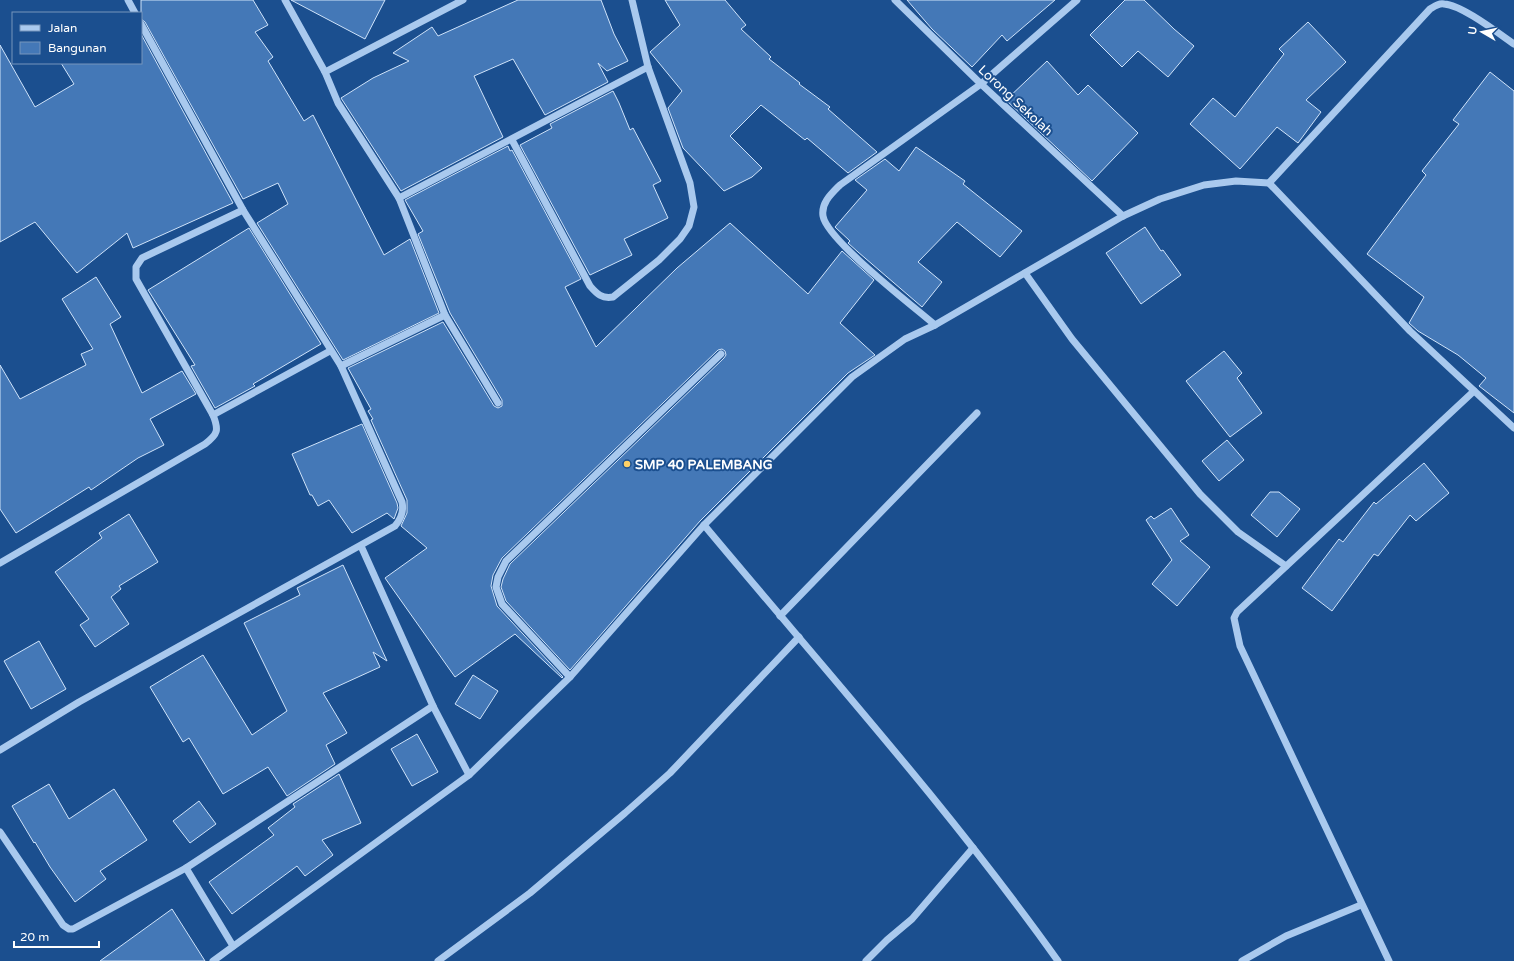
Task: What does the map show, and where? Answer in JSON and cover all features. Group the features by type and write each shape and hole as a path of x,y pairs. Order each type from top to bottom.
{"street":[{"path":"128,0 134,12"},
{"path":"285,0 325,72 338,103 399,198 445,315 498,403"},
{"path":"325,72 464,0"},
{"path":"512,140 590,286 594,291 603,297 613,297 659,260 680,239 689,226 694,207 690,183 648,67 632,0"},
{"name":"Lorong Sekolah","path":"895,0 981,84 1123,216"},
{"path":"935,325 864,266 830,232 823,215 824,206 827,199 840,185 981,84 1077,0"},
{"path":"1269,183 1430,9 1437,5 1444,4 1464,11 1514,44"},
{"path":"0,750 79,702 395,526 399,521 403,508 402,502 341,366 330,351 243,210 142,26"},
{"path":"399,198 512,140 648,67"},
{"path":"213,961 469,775 570,677 704,525 852,377 905,339 935,325 1123,216 1160,199 1204,185 1236,181 1269,183 1410,332 1514,428"},
{"path":"0,563 205,444 216,432 216,424 213,415 136,279 136,267 142,258 243,210"},
{"path":"1026,272 1072,339 1200,494 1238,532 1286,566"},
{"path":"341,366 445,315"},
{"path":"213,415 330,351"},
{"path":"570,677 502,604 496,587 501,568 506,561 721,354"},
{"path":"1389,961 1240,646 1234,618 1237,612 1474,391"},
{"path":"780,616 977,413"},
{"path":"704,525 888,742 974,848 1015,901 1058,961"},
{"path":"361,546 433,706 469,775"},
{"path":"438,961 530,893 625,813 670,772 799,637"},
{"path":"0,832 63,925 69,929 76,928 186,868 433,706"},
{"path":"866,961 887,940 912,919 974,848"},
{"path":"186,868 233,946"},
{"path":"1242,961 1286,936 1362,905"}],"building":[{"path":"141,0 253,0 268,25 255,32 273,57 268,61 304,121 313,115 384,255 410,239 439,313 343,360 257,223 288,204 278,183 243,199 145,22 142,20"},
{"path":"291,0 385,0 365,39"},
{"path":"518,0 601,0 614,34 628,61 607,71 598,63 608,82 545,115 513,59 474,76 503,137 401,191 341,98 373,78 409,61 393,53 432,27 438,36"},
{"path":"665,0 725,0 746,25 741,29 771,57 769,59 830,107 828,109 877,152 848,173 807,138 805,140 761,105 730,136 762,168 752,177 724,191 683,148 668,108 682,91 650,52 680,25"},
{"path":"907,0 1055,0 1007,41 1002,35 972,67 932,29"},
{"path":"1125,0 1144,0 1194,46 1168,77 1138,51 1122,67 1090,35"},
{"path":"1308,22 1346,62 1306,100 1321,112 1298,143 1277,127 1240,169 1190,124 1213,98 1235,117 1284,54 1279,49"},
{"path":"142,36 233,203 133,248 127,233 77,273 35,222 0,242 0,45 35,107 74,84 62,64 142,64"},
{"path":"1047,61 1078,95 1088,85 1138,133 1092,181 1006,100"},
{"path":"1490,72 1514,91 1514,413 1479,386 1486,378 1458,355 1418,331 1409,323 1424,297 1367,254 1426,175 1422,171 1459,124 1453,120"},
{"path":"613,91 630,130 633,128 661,181 653,185 668,218 624,239 632,255 590,275 520,145 552,128 550,124"},
{"path":"508,146 510,151 512,150 581,279 565,287 596,347 677,268 730,223 808,294 842,251 874,280 840,323 875,355 848,373 700,521 570,670 506,601 501,587 510,564 724,358 726,355 725,351 722,349 718,350 502,558 493,575 491,586 497,606 563,677 562,678 515,634 455,677 385,578 427,548 401,526 407,513 407,500 371,420 373,419 368,411 371,409 348,368 443,322 494,406 498,408 502,406 502,400 450,313 418,234 423,231 405,200"},
{"path":"916,147 965,181 963,184 1022,231 1000,257 957,222 918,262 942,282 922,307 848,243 850,241 835,227 867,190 855,180 885,159 899,171"},
{"path":"1145,227 1161,251 1163,250 1181,275 1141,304 1106,253"},
{"path":"249,228 321,344 253,384 255,386 215,408 191,366 195,365 148,290"},
{"path":"96,277 121,317 110,324 142,393 182,371 196,394 150,419 164,445 138,458 91,490 89,487 16,533 0,509 0,365 20,399 86,365 81,354 93,349 62,299"},
{"path":"1224,351 1242,373 1237,378 1262,413 1230,437 1186,381"},
{"path":"362,424 398,508 394,519 387,513 352,533 329,500 318,506 312,495 310,495 292,454"},
{"path":"1227,440 1244,460 1219,481 1202,461"},
{"path":"1424,463 1449,493 1416,521 1410,515 1378,556 1374,554 1332,611 1302,588 1339,539 1343,542 1374,502 1376,504"},
{"path":"1270,492 1279,492 1300,509 1277,537 1251,515"},
{"path":"1171,508 1189,535 1180,541 1210,567 1177,606 1152,584 1172,560 1146,520 1151,516 1154,519"},
{"path":"129,514 158,562 119,586 121,589 111,597 129,624 95,647 80,625 89,619 55,572 102,538 99,533"},
{"path":"343,565 387,661 373,652 380,667 323,693 347,733 326,745 335,764 287,796 268,767 223,794 189,738 183,742 150,687 203,655 252,735 287,711 244,623 300,595 297,588"},
{"path":"39,641 66,689 31,709 4,661"},
{"path":"473,675 498,691 480,719 455,704"},
{"path":"417,734 438,772 412,786 391,749"},
{"path":"339,774 361,823 322,840 333,855 305,876 297,866 232,914 209,882 274,835 268,828 295,807 293,804"},
{"path":"49,784 69,819 114,789 147,840 100,871 106,879 75,902 50,867 35,842 34,843 12,806"},
{"path":"199,801 216,824 190,843 173,821"},
{"path":"172,909 205,961 100,961"}],"place":[{"name":"SMP 40 PALEMBANG","path":"627,464"}]}
